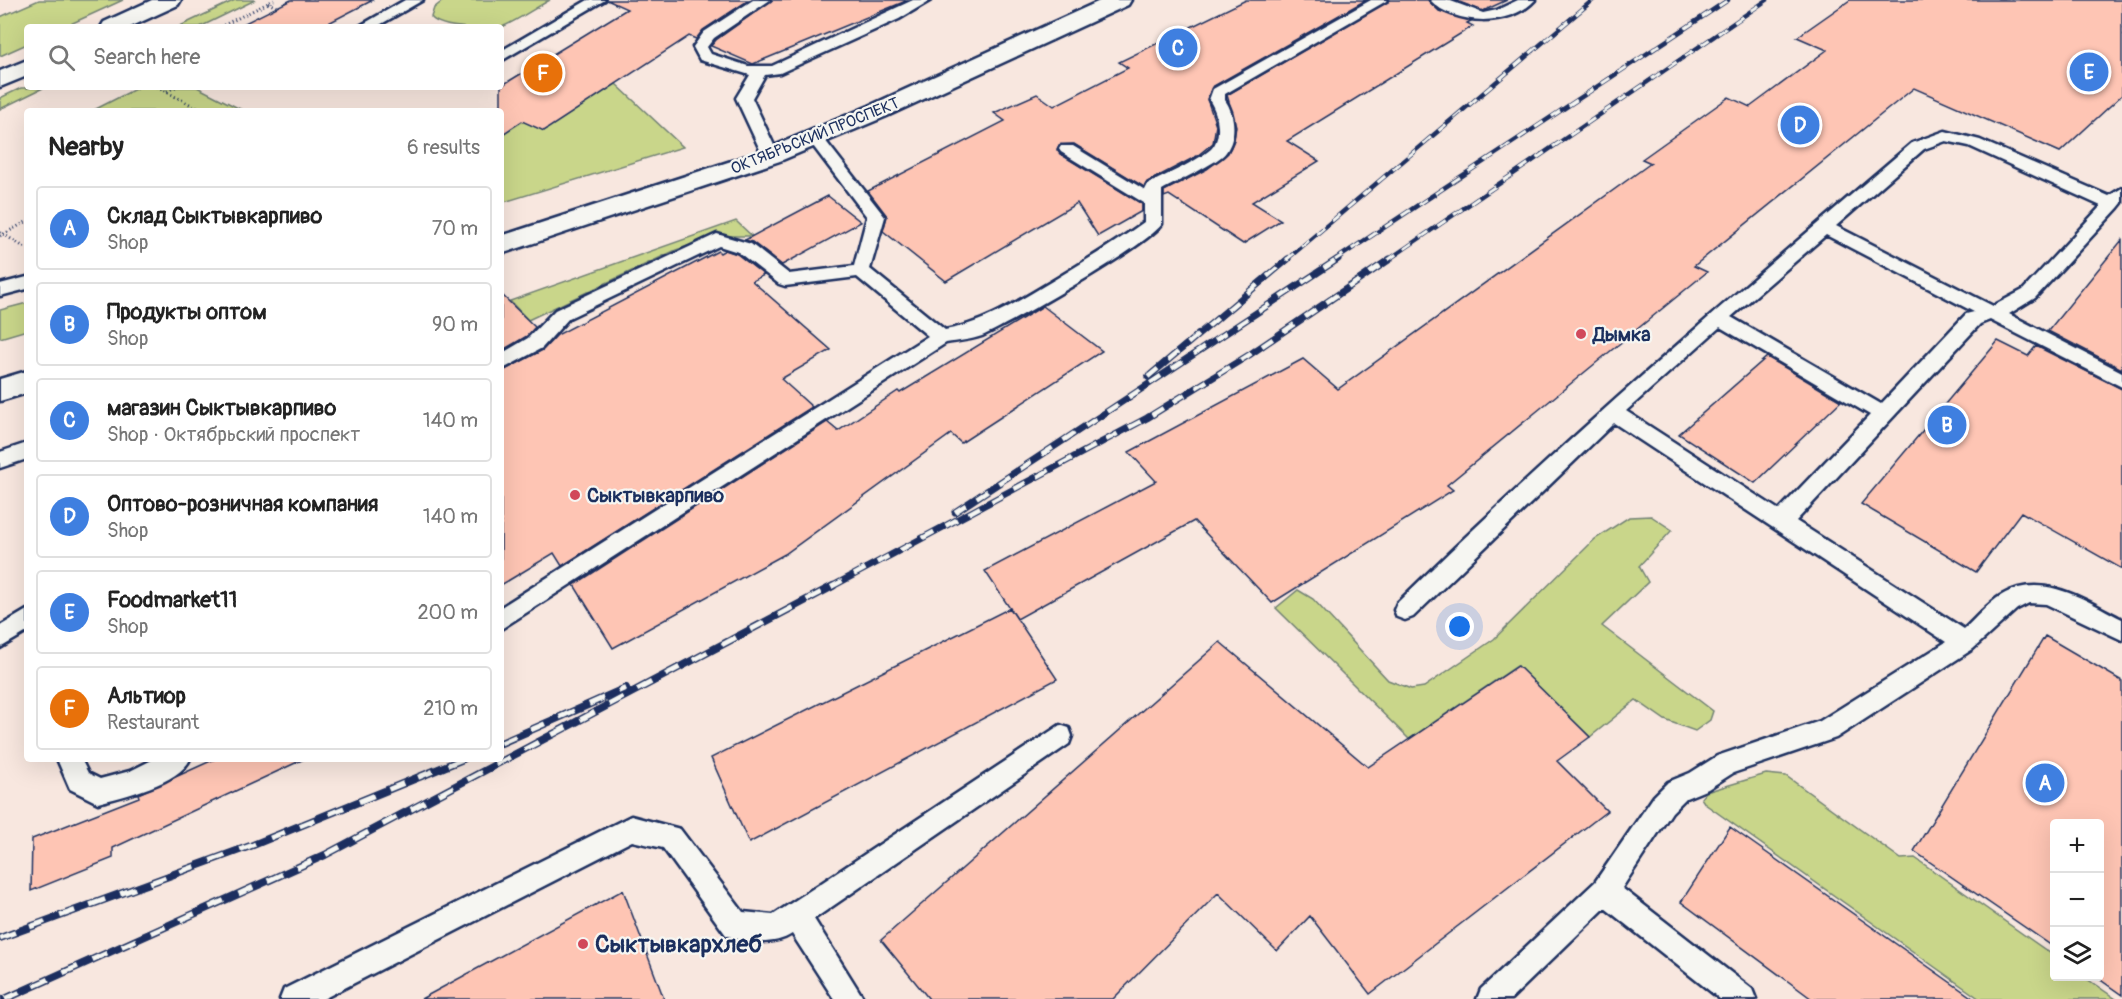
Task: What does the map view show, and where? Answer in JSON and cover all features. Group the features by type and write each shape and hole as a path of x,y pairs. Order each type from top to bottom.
{"main road":[{"path":"118,24 170,0"},
{"name":"ОКТЯБРЬСКИЙ ПРОСПЕКТ","path":"504,244 771,156 1120,0"},
{"path":"0,80 24,68"},
{"path":"0,390 24,383"}],"lane":[{"path":"371,24 416,0"},
{"path":"504,55 598,0"},
{"path":"763,0 709,35 700,47 705,57 739,70 759,72 775,70 924,0"},
{"path":"504,617 940,337 973,332 1002,319 1121,247 1153,224 1154,188 1219,151 1225,135 1225,111 1217,100 1218,92 1381,0"},
{"path":"1437,0 1474,18 1503,15 1528,0"},
{"path":"759,72 744,98 771,156"},
{"path":"1405,610 1482,532 1612,412 1918,146 1945,136 1974,143 2117,198 2029,294 2007,308 1974,319 1781,522"},
{"path":"815,138 876,217 861,271"},
{"path":"1067,148 1152,201"},
{"path":"1824,227 2122,380"},
{"path":"504,361 535,343 562,314 717,240 729,240 741,246 784,280 861,271 940,337"},
{"path":"0,291 24,284"},
{"path":"1718,318 1883,414"},
{"path":"1612,412 1965,642"},
{"path":"0,460 24,452"},
{"path":"1491,999 1604,891 1663,804 1677,790 1699,781 1726,764 1827,730 1965,642 2009,602 2028,594 2046,595 2067,602 2122,630"},
{"path":"0,638 24,622"},
{"path":"294,999 630,828 671,838 736,925 776,929 1060,736"},
{"path":"70,762 79,781 98,791 134,782 171,762"},
{"path":"1604,891 1742,999"},
{"path":"796,915 850,999"}],"path":[{"path":"226,24 274,0"},
{"path":"268,3 277,7"},
{"path":"163,90 198,108"},
{"path":"167,92 171,90"},
{"path":"1,234 24,223"},
{"path":"1,234 24,247"}],"green space":[{"path":"39,0 123,0 71,24 24,24 24,45 0,56 0,17"},
{"path":"235,0 255,0 206,24 184,24"},
{"path":"444,0 550,0 504,26 504,24 445,24 431,17 434,8"},
{"path":"616,84 683,147 504,202 504,133 523,121 544,131"},
{"path":"21,88 39,90 0,109 0,98"},
{"path":"133,90 203,90 238,108 98,108"},
{"path":"736,221 752,236 718,236 676,250 528,320 510,301"},
{"path":"24,304 24,331 0,338 0,310"},
{"path":"1651,516 1672,530 1639,566 1648,582 1602,626 1713,711 1710,720 1695,731 1665,720 1636,700 1590,737 1517,666 1409,739 1276,608 1298,590 1313,599 1388,680 1411,689 1424,687 1494,639 1595,539 1629,517"},
{"path":"1766,774 1786,776 1901,859 1915,858 2050,953 2050,981 2090,981 2116,999 1980,999 1705,804 1701,798 1706,792"}],"building":[{"path":"291,0 373,0 327,24 243,24"},
{"path":"607,0 749,0 703,30 696,39 689,36 544,131 522,121 504,133 501,90 504,90 504,84 627,9"},
{"path":"772,0 906,1 753,64 711,46"},
{"path":"1246,0 1366,0 1212,87 1207,99 1216,125 1213,143 1197,156 1147,182 1144,187 1074,144 1059,145 1057,150 1060,154 1142,204 1142,211 1098,236 1077,203 946,281 883,231 887,216 868,191 1005,121 994,113 1037,94 1054,106 1128,68 1119,62"},
{"path":"1390,0 1428,0 1439,11 1471,21 1467,23 1473,26 1287,141 1319,161 1252,202 1281,220 1243,244 1169,195 1164,197 1164,191 1207,169 1228,153 1234,140 1236,126 1227,95"},
{"path":"1454,0 1507,0 1483,11"},
{"path":"1850,0 2122,0 2122,95 2060,152 1914,88 1694,266 1707,272 1447,485 1453,490 1272,603 1194,521 1017,619 985,571 1156,481 1129,452 1303,359 1338,389 1651,163 1642,159 1729,97 1750,107 1827,50 1797,37"},
{"path":"828,196 861,222 782,265 752,242 745,240"},
{"path":"2122,240 2122,369 2048,331"},
{"name":"Сыктывкарпиво","path":"725,250 737,254 764,275 752,281 831,350 781,379 812,407 562,566 554,553 504,583 504,370 543,350 557,335 718,251 720,253"},
{"path":"504,297 535,327 527,336 504,349"},
{"path":"1043,306 1102,351 961,443 951,434 785,554 613,648 574,585 827,422 838,431 898,391 900,393"},
{"path":"1998,341 2028,356 2036,346 2122,389 2122,569 2021,512 1976,572 1861,504"},
{"path":"1767,357 1841,401 1755,483 1679,434"},
{"path":"1010,608 1057,679 749,843 711,758"},
{"path":"2045,636 2122,681 2122,995 2102,981 2104,981 2104,819 2050,819 2050,945 1914,851"},
{"path":"1220,642 1368,767 1518,666 1590,737 1557,761 1607,811 1370,994 1310,916 1277,951 1218,893 1113,999 929,999 881,940"},
{"path":"208,762 298,762 113,848 113,858 31,891 32,839 139,797 138,794"},
{"path":"1730,827 1974,999 1812,999 1681,902"},
{"name":"Сыктывкархлеб","path":"623,890 664,999 421,999"}],"railway":[{"path":"1286,260 1593,0"},
{"path":"1335,260 1728,0"},
{"path":"1388,260 1767,0"},
{"path":"1148,377 1288,259"},
{"path":"955,512 1338,259"},
{"path":"831,587 1147,418 1249,355 1390,259"},
{"path":"504,760 833,586"},
{"path":"504,742 626,688"},
{"path":"0,938 253,845 456,762"},
{"path":"5,999 325,855 501,762"}],"place":[{"name":"магазин Сыктывкарпиво","path":"1178,48"},
{"name":"Foodmarket11","path":"2089,72"},
{"name":"Альтиор","path":"543,73"},
{"name":"Оптово-розничная компания","path":"1800,125"},
{"name":"Дымка","path":"1581,334"},
{"name":"Продукты оптом","path":"1947,425"},
{"name":"Сыктывкарпиво","path":"575,495"},
{"name":"Склад Сыктывкарпиво","path":"2045,783"},
{"name":"Сыктывкархлеб","path":"583,944"}]}
